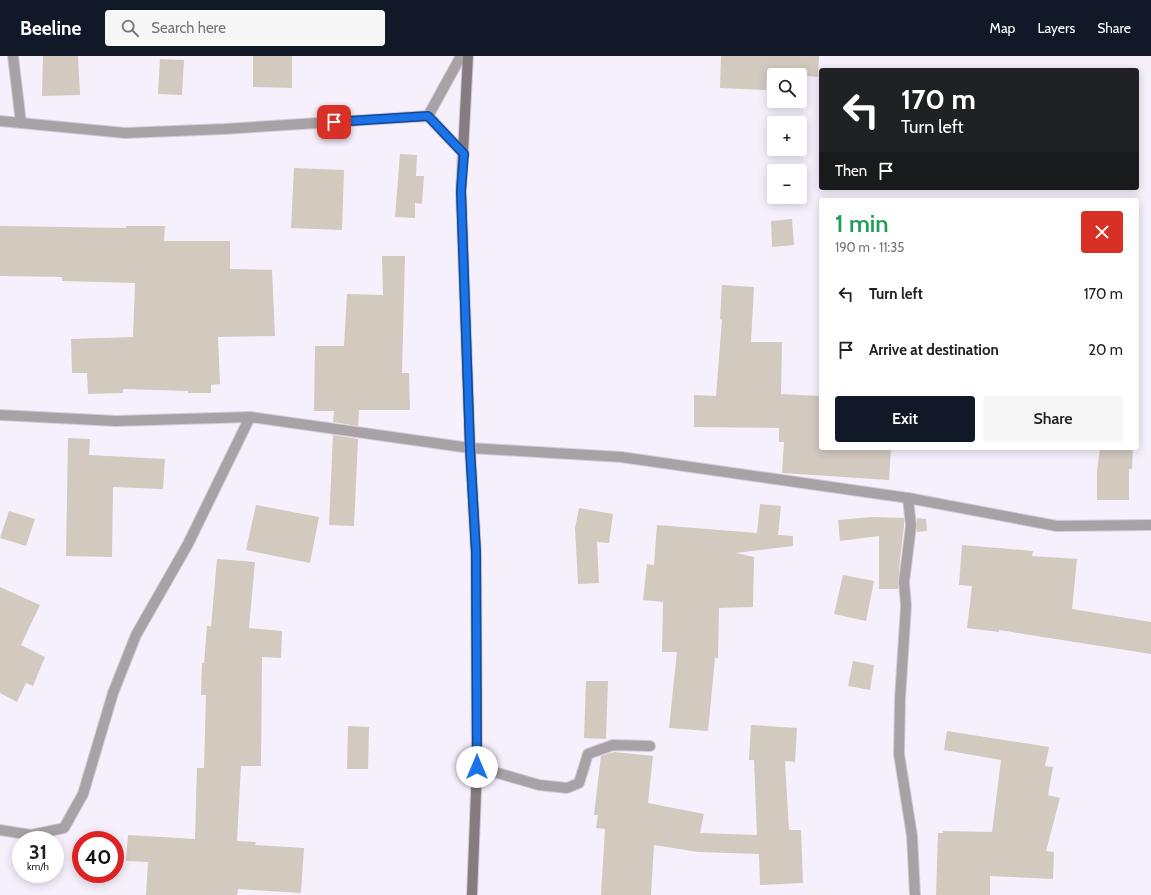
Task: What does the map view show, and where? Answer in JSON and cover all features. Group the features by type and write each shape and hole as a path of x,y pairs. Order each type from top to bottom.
{"street":[{"path":"13,56 21,123"},
{"path":"428,116 461,56"},
{"path":"468,56 461,191 470,448 476,552 477,767 472,895"},
{"path":"0,121 125,133 224,129 428,116"},
{"path":"428,116 464,154"},
{"path":"0,415 116,421 250,417 470,448 620,457 908,498 1057,526 1151,524"},
{"path":"0,830 31,835 64,828 83,794 113,693 136,635 188,544 250,417"},
{"path":"908,498 911,526 904,582 906,606 900,699 899,754 912,836 915,895"},
{"path":"477,767 538,785 567,788 579,783 588,754 613,745 650,746"}],"building":[{"path":"43,56 78,56 80,95 42,96"},
{"path":"253,56 292,56 292,88 253,87"},
{"path":"721,56 819,56 818,77 807,76 807,68 767,68 766,90 720,88"},
{"path":"160,59 184,60 182,95 158,94"},
{"path":"400,154 417,155 416,176 424,176 422,204 415,203 415,218 395,217"},
{"path":"294,168 344,170 342,230 291,228"},
{"path":"792,219 794,245 772,247 771,221"},
{"path":"0,226 126,228 126,226 165,226 164,241 230,241 230,269 272,270 275,336 218,337 220,384 211,385 211,393 123,389 123,393 88,394 87,373 72,373 71,339 133,337 135,283 62,281 62,277 0,276"},
{"path":"382,256 405,256 402,373 409,373 410,410 359,410 358,426 333,422 334,411 314,411 315,346 344,346 347,294 383,295"},
{"path":"722,285 754,287 751,342 782,342 781,394 819,396 819,450 891,450 889,480 782,473 784,442 779,442 779,428 694,427 694,395 716,396 722,320 720,319"},
{"path":"333,435 358,439 354,526 329,525"},
{"path":"68,438 90,439 89,455 165,459 163,489 113,487 112,557 66,556"},
{"path":"1100,450 1133,450 1132,469 1129,469 1129,500 1097,500 1097,471"},
{"path":"760,504 781,506 778,535 793,536 793,546 736,553 754,557 753,607 719,608 718,658 715,658 708,731 669,728 677,652 662,652 663,602 643,600 647,564 654,565 657,525 757,533"},
{"path":"256,505 319,517 310,563 246,550"},
{"path":"579,508 613,514 609,543 597,542 599,583 578,584 575,528"},
{"path":"9,511 35,519 26,546 0,538"},
{"path":"872,517 904,518 898,589 879,589 879,536 840,541 838,520"},
{"path":"917,518 926,519 927,531 917,532"},
{"path":"962,545 1033,551 1032,556 1077,559 1072,609 1151,622 1151,654 999,630 999,632 967,628 972,586 959,585"},
{"path":"217,559 255,562 249,628 282,631 281,658 262,657 261,766 241,766 237,841 256,842 255,845 304,848 301,893 238,889 237,895 146,895 148,862 126,861 128,835 195,839 197,768 204,768 206,695 201,695 202,663 204,663 207,626 211,626"},
{"path":"843,575 874,581 866,621 834,614"},
{"path":"0,587 40,605 21,645 45,657 33,686 26,683 17,702 0,693"},
{"path":"853,661 874,665 870,690 848,686"},
{"path":"586,681 608,681 606,739 584,738"},
{"path":"751,725 797,728 795,762 785,761 789,830 801,830 803,883 760,885 759,854 698,852 654,845 651,895 601,895 605,829 596,828 598,815 594,815 601,756 614,752 653,756 648,803 704,814 700,833 757,835 754,760 749,760"},
{"path":"348,726 369,727 368,769 347,769"},
{"path":"947,731 1049,747 1045,766 1053,767 1048,795 1060,798 1046,851 1054,852 1053,879 990,876 990,895 936,895 938,833 943,833 943,831 992,832 1001,760 944,750"}],"route":[{"path":"334,122 428,116 464,154 461,191 470,448 476,552 477,767"}]}
